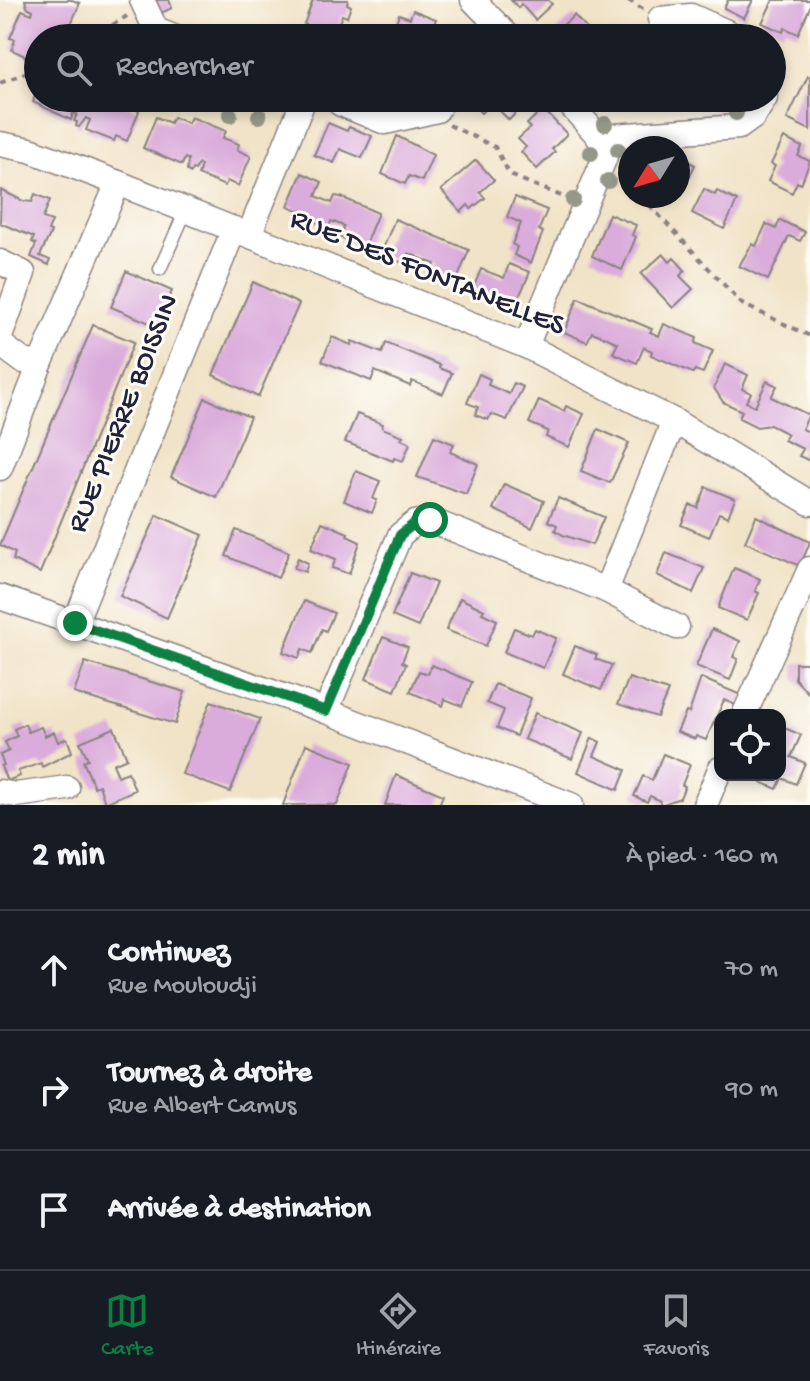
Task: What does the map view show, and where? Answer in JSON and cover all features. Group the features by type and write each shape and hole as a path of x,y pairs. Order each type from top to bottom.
{"street":[{"path":"473,0 493,24"},
{"path":"143,3 153,24"},
{"path":"660,19 691,16 709,24"},
{"name":"RUE PIERRE BOISSIN","path":"75,623 242,232 298,112"},
{"path":"361,112 385,122 416,112"},
{"path":"526,346 605,157 599,137 577,112"},
{"path":"599,137 739,127 756,112"},
{"name":"RUE DES FONTANELLES","path":"0,144 30,150 118,183 526,346 674,421 810,503"},
{"path":"0,468 40,364 118,183"},
{"path":"0,262 23,273 0,337"},
{"path":"0,344 23,361 40,364"},
{"path":"606,590 674,421"},
{"path":"326,711 400,535 415,523 430,520 606,590 677,627"},
{"path":"747,709 810,569"},
{"path":"0,597 326,711 571,805"},
{"path":"705,805 715,781"},
{"path":"0,792 16,795 67,788"}],"lane":[{"path":"160,269 186,210"}],"path":[{"path":"112,24 143,3"},
{"path":"0,83 24,74"},
{"path":"441,112 443,122 495,147 510,175 584,205"},
{"path":"652,208 742,304 810,336"}],"building":[{"path":"25,0 72,0 80,3 71,24 24,24 24,56 12,50 15,39 10,38 22,10 32,14 33,10 27,7"},
{"path":"152,0 169,0 172,8 159,14"},
{"path":"313,0 348,0 347,4 351,6 347,17 342,15 339,23 344,24 304,24"},
{"path":"511,0 548,0 552,4 535,20 521,4 518,8"},
{"path":"728,0 753,0 744,18 724,8"},
{"path":"773,0 810,0 798,34 786,28 786,24 762,23"},
{"path":"413,10 436,19 434,24 395,24 399,14 410,18"},
{"path":"574,15 582,24 564,24"},
{"path":"810,77 810,130 787,119"},
{"path":"54,112 139,112 127,141 116,136 114,141 86,130 90,120 86,118 79,127 76,126 77,122 74,121 77,114 73,113 71,120"},
{"path":"501,112 517,112 509,120"},
{"path":"540,112 546,112 567,134 552,149 555,152 537,169 521,152 526,147 518,139 530,128 527,124"},
{"path":"156,117 170,123 173,117 188,123 191,117 226,131 223,138 239,144 237,150 251,156 238,186 227,181 225,186 198,175 201,165 198,164 191,173 187,171 188,159 185,158 182,165 143,148"},
{"path":"328,123 372,136 362,158 340,149 334,163 314,155"},
{"path":"397,136 433,155 422,181 409,176 405,184 382,174"},
{"path":"784,138 802,147 798,156 810,161 801,184 797,182 792,193 768,181 775,166 771,164"},
{"path":"476,160 494,180 480,192 485,198 471,209 468,205 461,212 441,190"},
{"path":"302,173 322,182 316,196 332,203 335,196 341,197 378,213 364,247 340,237 344,226 331,221 329,227 306,218 308,214 288,206"},
{"path":"704,189 715,195 717,191 737,201 724,229 692,213"},
{"path":"1,190 23,201 32,202 35,194 50,200 43,218 52,221 48,231 51,232 40,256 50,260 49,265 31,257 36,244 32,242 34,237 0,223"},
{"path":"515,197 547,210 539,230 543,232 531,263 514,255 517,247 512,244 521,223 507,217"},
{"path":"609,214 636,225 632,235 636,237 622,270 592,256"},
{"path":"395,219 469,250 455,285 431,274 435,264 409,253 405,264 381,254"},
{"path":"780,220 805,232 800,241 789,236 768,280 739,266 752,244 756,246 766,224 776,229"},
{"path":"663,254 670,262 674,258 685,270 680,276 693,289 673,308 641,274"},
{"path":"509,264 530,272 516,304 472,291 481,269 504,278"},
{"path":"126,271 172,291 157,326 111,307"},
{"path":"253,282 299,304 258,397 213,375"},
{"path":"578,298 652,329 650,332 659,336 664,324 697,338 695,343 713,351 703,373 695,370 693,373 651,355 652,351 644,347 637,363 613,353 618,343 605,337 592,332 587,342 564,332"},
{"path":"93,325 134,342 40,573 13,560 15,553 0,545"},
{"path":"332,337 382,353 386,343 452,373 443,394 412,381 410,386 375,371 371,381 322,361"},
{"path":"725,364 748,375 742,389 751,393 746,402 755,406 767,381 777,386 771,397 809,415 802,429 810,432 810,461 799,456 803,449 784,440 788,434 770,425 757,427 739,418 742,411 723,402 714,388"},
{"path":"479,374 490,379 488,385 509,394 514,383 523,387 507,420 491,414 488,420 475,415 478,407 467,403"},
{"path":"205,398 250,417 216,497 171,477"},
{"path":"539,400 564,411 566,406 584,414 569,447 546,437 548,431 529,423"},
{"path":"357,414 383,424 382,428 403,436 401,439 410,443 403,461 394,458 393,461 345,442"},
{"path":"598,429 629,443 610,483 581,471"},
{"path":"434,436 454,444 450,452 478,464 466,494 417,477"},
{"path":"356,471 380,481 373,499 377,500 372,513 344,501"},
{"path":"504,484 544,501 532,528 493,509"},
{"path":"706,487 735,499 728,517 719,513 709,537 681,525 690,505 698,508"},
{"path":"558,498 604,517 592,545 563,535 555,530 557,525 548,521"},
{"path":"157,515 203,535 167,618 120,596"},
{"path":"756,516 810,542 800,566 745,542"},
{"path":"322,522 360,542 349,574 332,568 336,559 311,549"},
{"path":"236,530 289,552 278,578 226,556"},
{"path":"666,553 704,568 693,593 657,575"},
{"path":"298,558 308,563 305,572 294,568"},
{"path":"734,568 760,579 755,591 759,593 747,620 718,608"},
{"path":"410,573 436,583 418,627 392,616"},
{"path":"460,598 497,620 486,646 446,630"},
{"path":"304,601 334,613 326,631 322,629 312,653 302,649 299,658 283,652"},
{"path":"514,628 532,635 535,629 556,638 543,668 504,652"},
{"path":"712,629 740,641 733,657 738,659 730,680 696,666"},
{"path":"383,637 408,647 402,662 406,664 395,691 366,679"},
{"path":"575,646 597,655 595,659 612,665 601,690 563,674"},
{"path":"85,662 185,692 175,724 74,693"},
{"path":"795,663 810,663 810,695 795,679"},
{"path":"432,665 472,682 462,706 445,699 443,706 410,692 419,671 428,674"},
{"path":"629,678 668,691 657,717 618,704"},
{"path":"701,678 743,696 738,706 724,700 720,709 714,709 714,722 706,740 677,732 686,712 689,713"},
{"path":"495,684 531,698 516,736 497,728 504,710 487,703"},
{"path":"211,701 260,719 230,792 182,774"},
{"path":"535,713 583,733 572,759 524,739"},
{"path":"25,724 28,732 41,727 45,736 54,732 58,742 67,738 72,752 42,767 41,763 18,771 20,776 7,781 0,755 9,751 5,742 17,736 14,729"},
{"path":"114,728 127,758 113,764 118,776 128,772 135,790 105,803 99,785 94,787 83,761 88,759 80,742"},
{"path":"786,729 801,735 791,757 805,763 796,784 786,780"},
{"path":"592,738 600,742 594,756 626,770 618,790 578,772"},
{"path":"306,744 353,763 337,805 283,805"},
{"path":"663,754 690,765 680,798 661,805 659,800 650,796 647,802 634,796 643,776 652,780"},
{"path":"396,775 443,795 439,805 385,805"},
{"path":"758,781 781,781 777,789"}],"route":[{"path":"75,623 326,711 400,535 415,523 430,520"}]}
